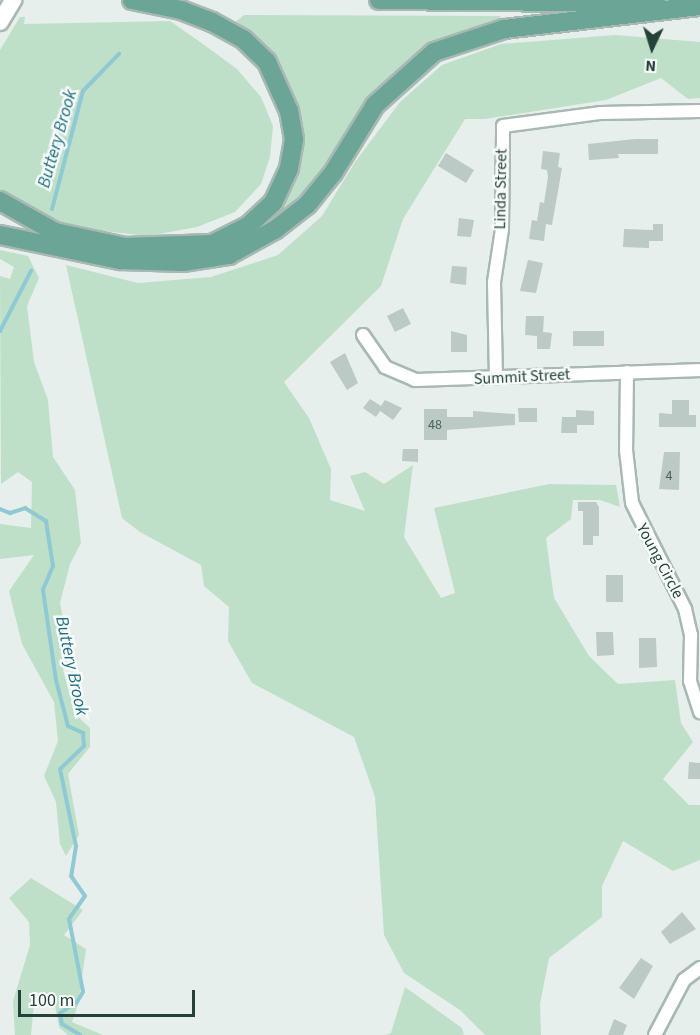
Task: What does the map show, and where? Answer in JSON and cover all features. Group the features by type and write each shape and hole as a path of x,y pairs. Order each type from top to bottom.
{"main road":[{"path":"0,22 13,0"},
{"path":"4,206 48,229 100,244 192,247 220,241 248,226 264,214 279,192 293,155 293,132 286,102 267,62 248,43 212,22 181,10 132,0"},
{"path":"379,0 700,5"},
{"path":"0,236 120,261 192,261 229,255 276,229 307,205 333,173 369,113 405,75 434,52 504,29 700,5"}],"street":[{"name":"Linda Street","path":"496,378 494,282 502,229 503,126 601,113 700,111"},
{"name":"Summit Street","path":"363,335 375,356 399,375 415,380 700,370"},
{"name":"Young Circle","path":"627,372 626,450 632,504 685,609 691,635 690,681 700,712"},
{"path":"655,1035 684,980 700,968"}],"green space":[{"path":"244,15 501,16 497,23 448,39 401,69 292,211 259,231 286,199 299,175 302,137 296,104 282,72 263,46 234,23"},
{"path":"20,17 25,17 24,24 170,21 237,69 261,97 273,126 270,157 261,184 235,212 197,227 148,236 75,228 6,197 0,192 0,50"},
{"path":"615,35 700,42 700,98 688,99 661,78 606,100 485,119 465,119 403,219 381,286 284,382 309,418 331,469 330,500 365,511 350,476 365,472 384,484 413,465 404,537 441,598 455,593 434,508 549,484 616,485 620,507 600,500 573,500 571,519 546,538 554,598 589,656 618,684 675,680 681,723 693,742 663,779 689,805 700,805 700,860 673,871 623,841 602,886 602,917 549,958 540,1004 541,1035 485,1035 460,1010 404,973 384,935 375,797 354,737 252,683 228,641 229,607 204,586 201,565 140,532 122,518 66,265 138,283 211,277 278,255 322,216 355,162 400,102 442,65 501,44"},
{"path":"0,250 28,256 39,278 27,306 34,362 48,400 53,457 75,490 81,543 70,564 60,603 70,654 63,670 75,714 90,728 90,747 68,774 79,835 66,856 60,844 56,802 44,776 58,741 54,702 22,644 9,591 34,555 0,559 0,524 31,528 32,482 18,472 1,484 0,276 10,279 14,267 0,259"},
{"path":"31,878 83,910 64,935 86,949 78,1005 72,1022 103,1035 68,1035 59,1027 53,995 35,992 31,1035 15,1035 13,1001 30,945 29,922 9,898"},
{"path":"405,987 462,1028 464,1035 386,1035 391,1033"}],"building":[{"path":"658,139 658,154 618,154 619,158 589,160 588,144"},
{"path":"543,151 560,153 558,167 562,168 552,225 546,224 544,241 529,239 532,220 537,221 540,202 544,203 548,177 547,170 541,169"},
{"path":"446,153 474,170 466,183 438,166"},
{"path":"459,218 474,220 471,237 457,236"},
{"path":"653,224 663,224 663,241 649,241 649,248 623,247 624,229 653,230"},
{"path":"528,260 543,263 536,293 520,291"},
{"path":"452,266 467,267 466,285 450,283"},
{"path":"403,308 411,324 395,332 387,316"},
{"path":"526,316 544,316 543,332 552,333 550,349 537,349 537,336 525,335"},
{"path":"451,331 467,335 467,352 451,352"},
{"path":"573,331 604,331 604,346 573,346"},
{"path":"345,353 358,383 347,390 330,362"},
{"path":"370,399 381,406 385,400 402,408 393,420 380,411 376,417 363,408"},
{"path":"672,400 689,400 689,415 696,415 696,427 659,427 659,413 672,414"},
{"path":"518,408 537,408 537,422 519,422"},
{"path":"424,409 447,409 447,417 473,417 473,411 515,414 515,425 447,430 447,440 424,440"},
{"path":"576,410 594,411 594,425 577,425 577,433 561,433 562,417 576,417"},
{"path":"403,449 418,449 418,462 402,461"},
{"path":"664,452 680,452 679,490 659,489"},
{"path":"578,502 596,502 599,507 599,536 593,536 593,545 583,545 583,511 578,511"},
{"path":"606,575 623,575 623,602 606,602"},
{"path":"596,632 613,632 614,655 597,656"},
{"path":"639,638 656,638 657,667 639,668"},
{"path":"689,762 700,763 700,779 688,779"},
{"path":"682,912 696,929 670,944 661,932"},
{"path":"641,958 653,966 634,999 619,988"},
{"path":"614,1019 627,1025 623,1035 608,1035"}],"waterway":[{"name":"Buttery Brook","path":"52,209 83,91 119,54"},
{"name":"Buttery Brook","path":"0,331 31,271"},
{"name":"Buttery Brook","path":"0,509 10,513 25,508 46,521 53,566 43,590 56,680 68,726 83,733 84,746 60,769 76,846 71,876 85,896 69,919 83,992 77,1002 60,1013 62,1024 80,1035"}]}
